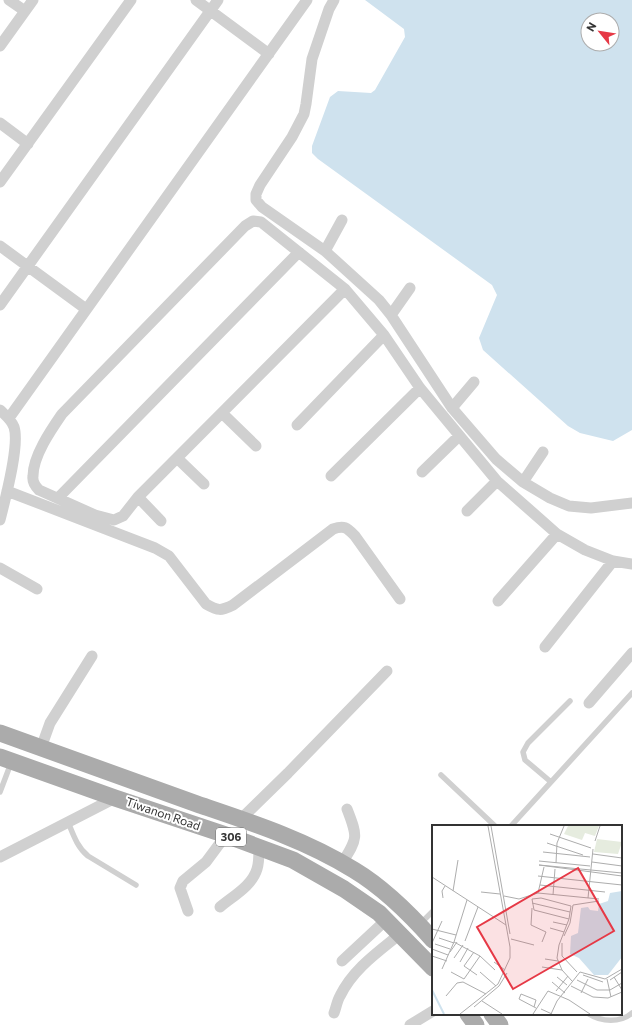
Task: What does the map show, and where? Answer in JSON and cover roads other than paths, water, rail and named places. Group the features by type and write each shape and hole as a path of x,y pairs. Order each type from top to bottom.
{"main road":[{"name":"Tiwanon Road","path":"0,733 301,842 354,870 389,896 432,939"},
{"name":"Tiwanon Road","path":"6,765 115,798 226,835 293,860 344,889 379,913 432,967"},
{"path":"469,1015 476,1025"},
{"path":"493,1015 500,1025"}],"street":[{"path":"9,0 25,11"},
{"path":"0,46 33,0"},
{"path":"0,182 131,0"},
{"path":"196,0 269,54"},
{"path":"0,305 218,0"},
{"path":"9,418 307,0"},
{"path":"334,0 329,9 312,59 304,114 292,137 260,185 256,194 256,200 262,207 325,251 379,300 391,315 452,408 496,459 523,482 550,498 569,506 591,508 632,503"},
{"path":"0,123 28,144"},
{"path":"325,251 342,220"},
{"path":"345,289 138,497 123,516 114,520 95,515 39,490 34,484 32,476 36,462 50,431 62,414 245,226 253,221 261,222 345,289 384,335 420,388 497,482 557,534 586,550 613,561 632,564"},
{"path":"0,246 86,309"},
{"path":"58,498 299,252"},
{"path":"391,315 410,288"},
{"path":"297,425 384,335"},
{"path":"452,408 474,382"},
{"path":"331,476 420,388"},
{"path":"0,410 9,418 14,427 16,440 0,520"},
{"path":"222,413 256,446"},
{"path":"422,472 459,436"},
{"path":"523,482 543,452"},
{"path":"177,458 204,484"},
{"path":"467,511 497,482"},
{"path":"7,491 155,548 169,556 206,604 215,609 223,610 233,605 333,529 341,527 348,529 355,536 400,599"},
{"path":"138,497 162,521"},
{"path":"498,600 557,534"},
{"path":"545,647 613,561"},
{"path":"0,568 37,589"},
{"path":"589,703 632,653"},
{"path":"41,748 50,723 92,656"},
{"path":"241,819 387,671"},
{"path":"0,856 115,798"},
{"path":"342,863 354,842 356,832 347,810"},
{"path":"188,911 180,888 182,881 206,862 226,835"},
{"path":"220,907 245,887 253,878 258,868 259,848"},
{"path":"342,961 386,920"},
{"path":"334,1013 340,996 348,982 358,970 400,934"},
{"path":"410,1025 432,1013"}],"lane":[{"path":"512,825 632,692"},
{"path":"551,782 525,760 523,752 528,742 570,701"},
{"path":"0,773 6,765"},
{"path":"0,792 6,765"},
{"path":"441,775 494,825"},
{"path":"68,822 82,851 136,885"},
{"path":"419,925 432,911"},
{"path":"590,1015 596,1019 614,1020 628,1017 632,1013"}],"water":[{"path":"365,0 632,0 632,430 613,441 580,433 568,426 483,350 479,338 497,295 492,285 318,159 312,153 312,146 330,97 338,91 371,93 375,90 405,37 404,29"}]}
